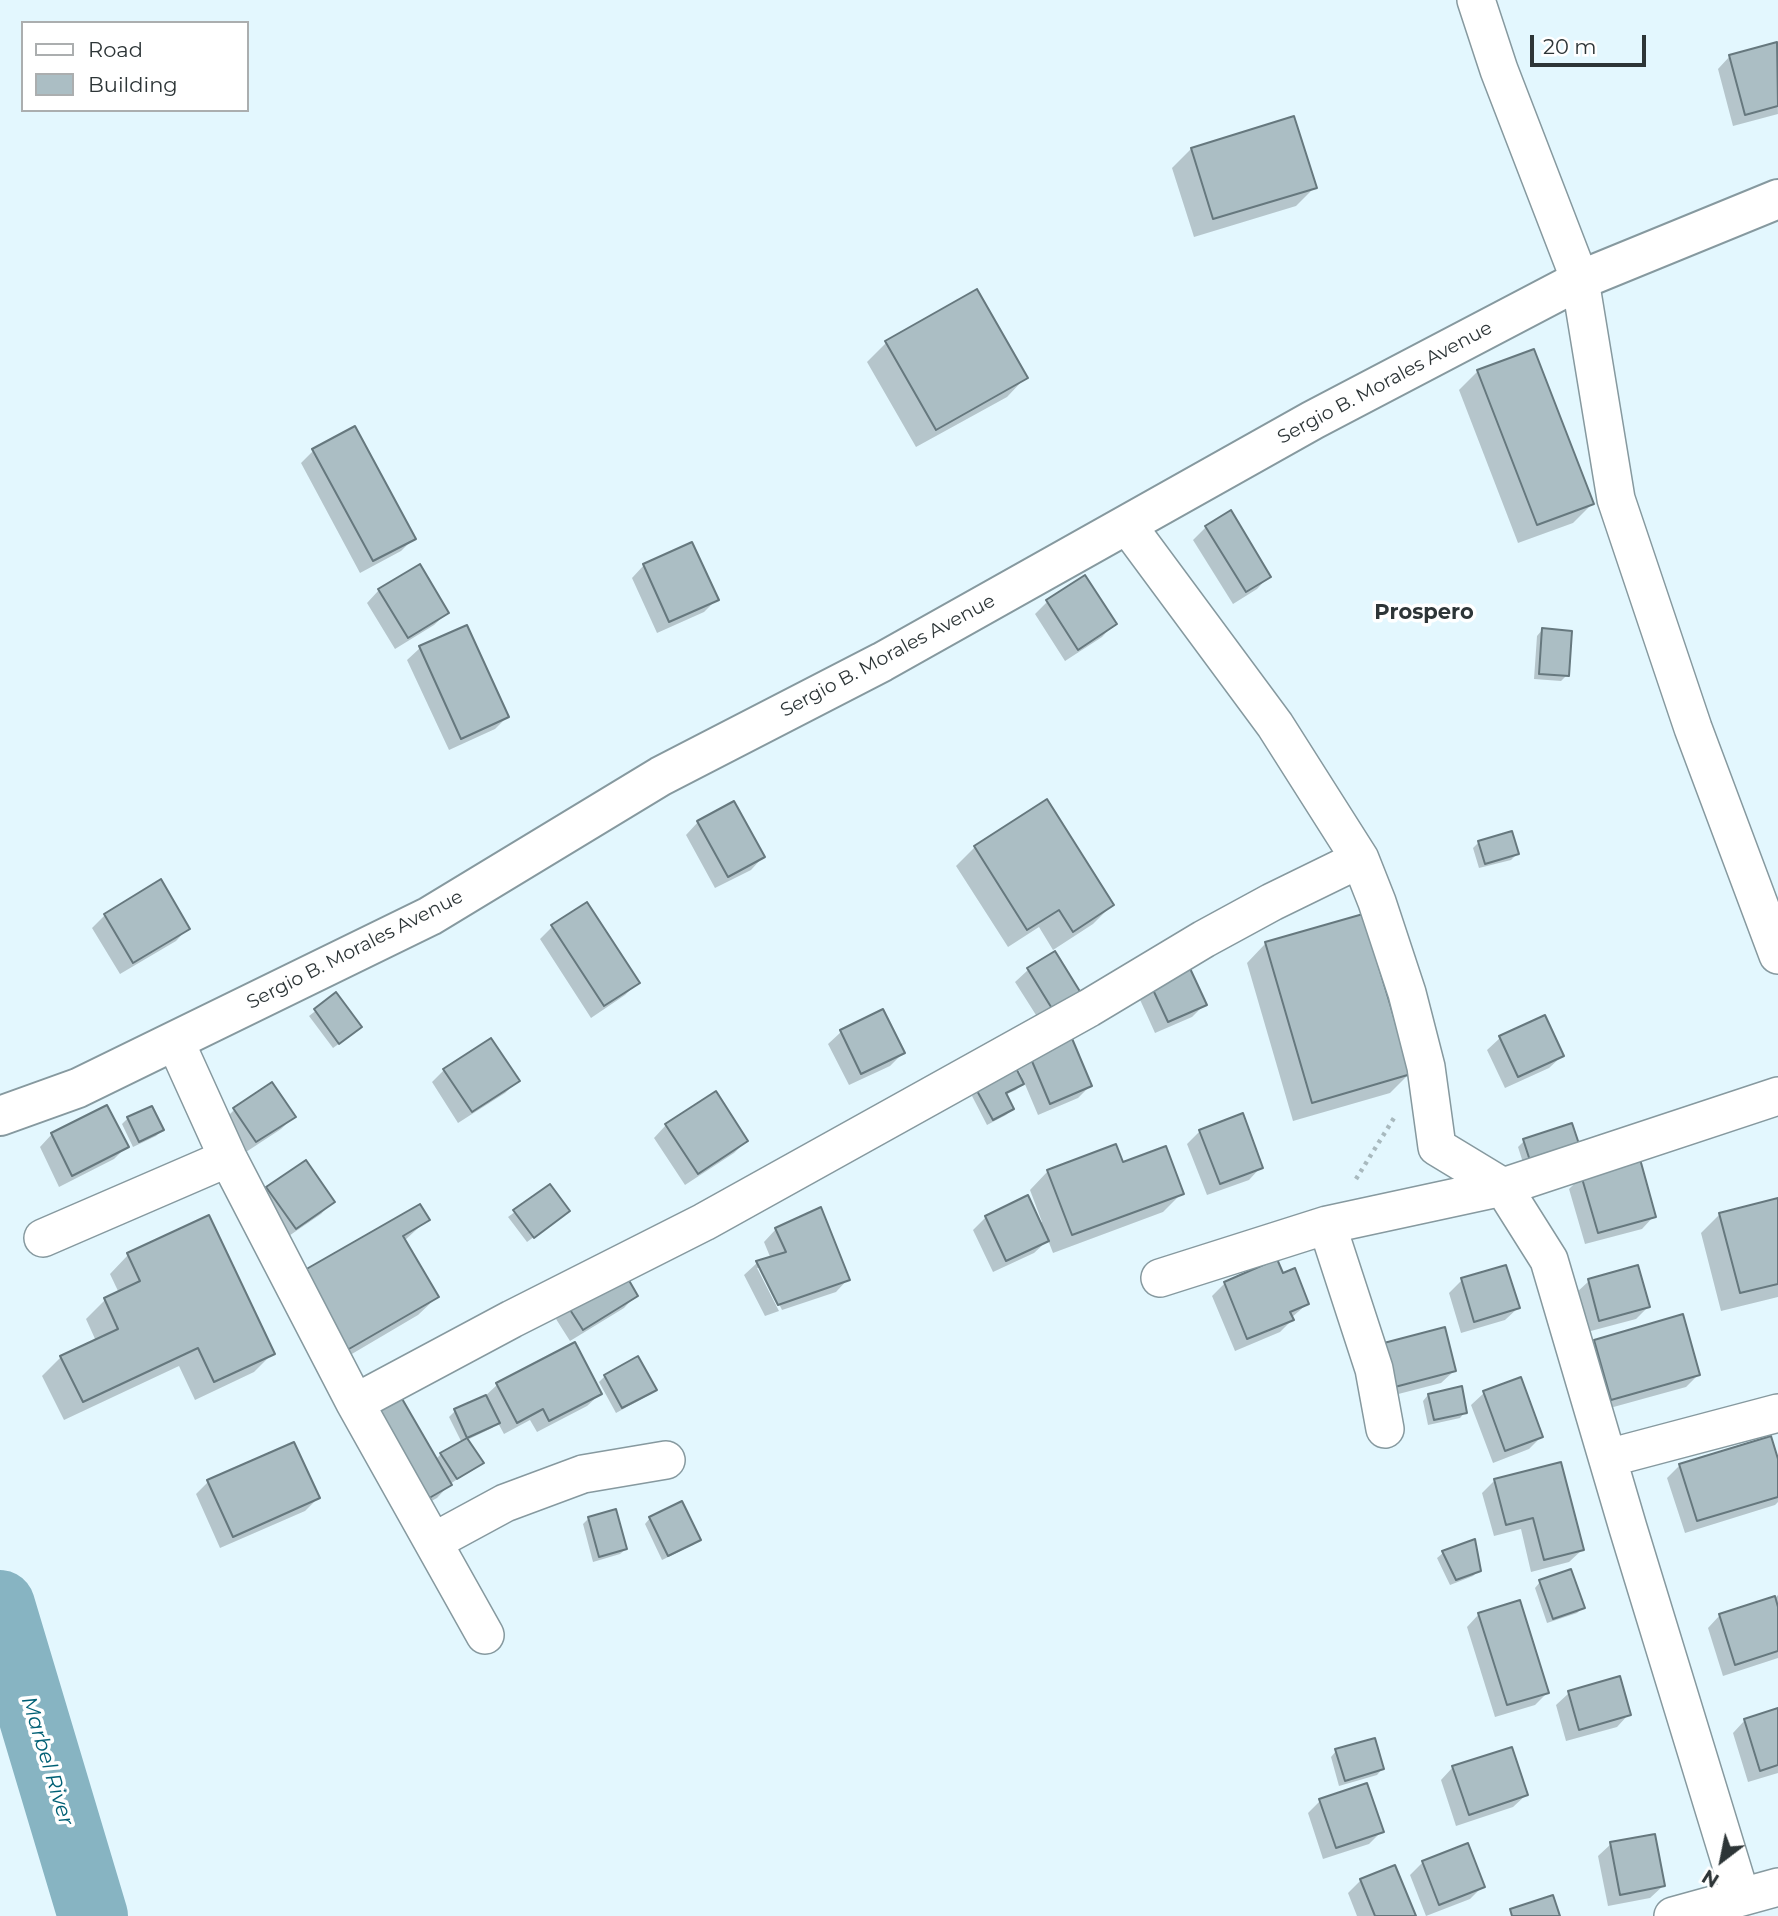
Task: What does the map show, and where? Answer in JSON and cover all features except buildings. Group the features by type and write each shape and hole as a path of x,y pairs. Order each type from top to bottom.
{"main road":[{"name":"Sergio B. Morales Avenue","path":"0,1116 78,1088 430,916 661,776 882,662 1313,420 1580,280 1778,199"}],"street":[{"path":"1476,0 1499,70 1580,280 1616,499 1693,728 1778,955"},
{"path":"1127,525 1275,725 1360,859 1395,953 1426,1067 1437,1147 1503,1187 1549,1260 1741,1897"},
{"path":"355,1403 512,1319 704,1222 1089,1009 1204,939 1360,859"},
{"path":"175,1041 228,1158 355,1403 485,1635"},
{"path":"1160,1278 1327,1224 1503,1187 1778,1096"},
{"path":"43,1238 228,1158"},
{"path":"1327,1224 1374,1369 1385,1429"},
{"path":"1608,1458 1778,1413"},
{"path":"433,1542 505,1503 583,1474 666,1460"},
{"path":"1673,1916 1778,1887"}],"path":[{"path":"1327,1224 1426,1067"}],"waterway":[{"name":"Marbel River","path":"0,1605 93,1916"}],"district":[{"name":"Prospero","path":"1424,613"}]}
